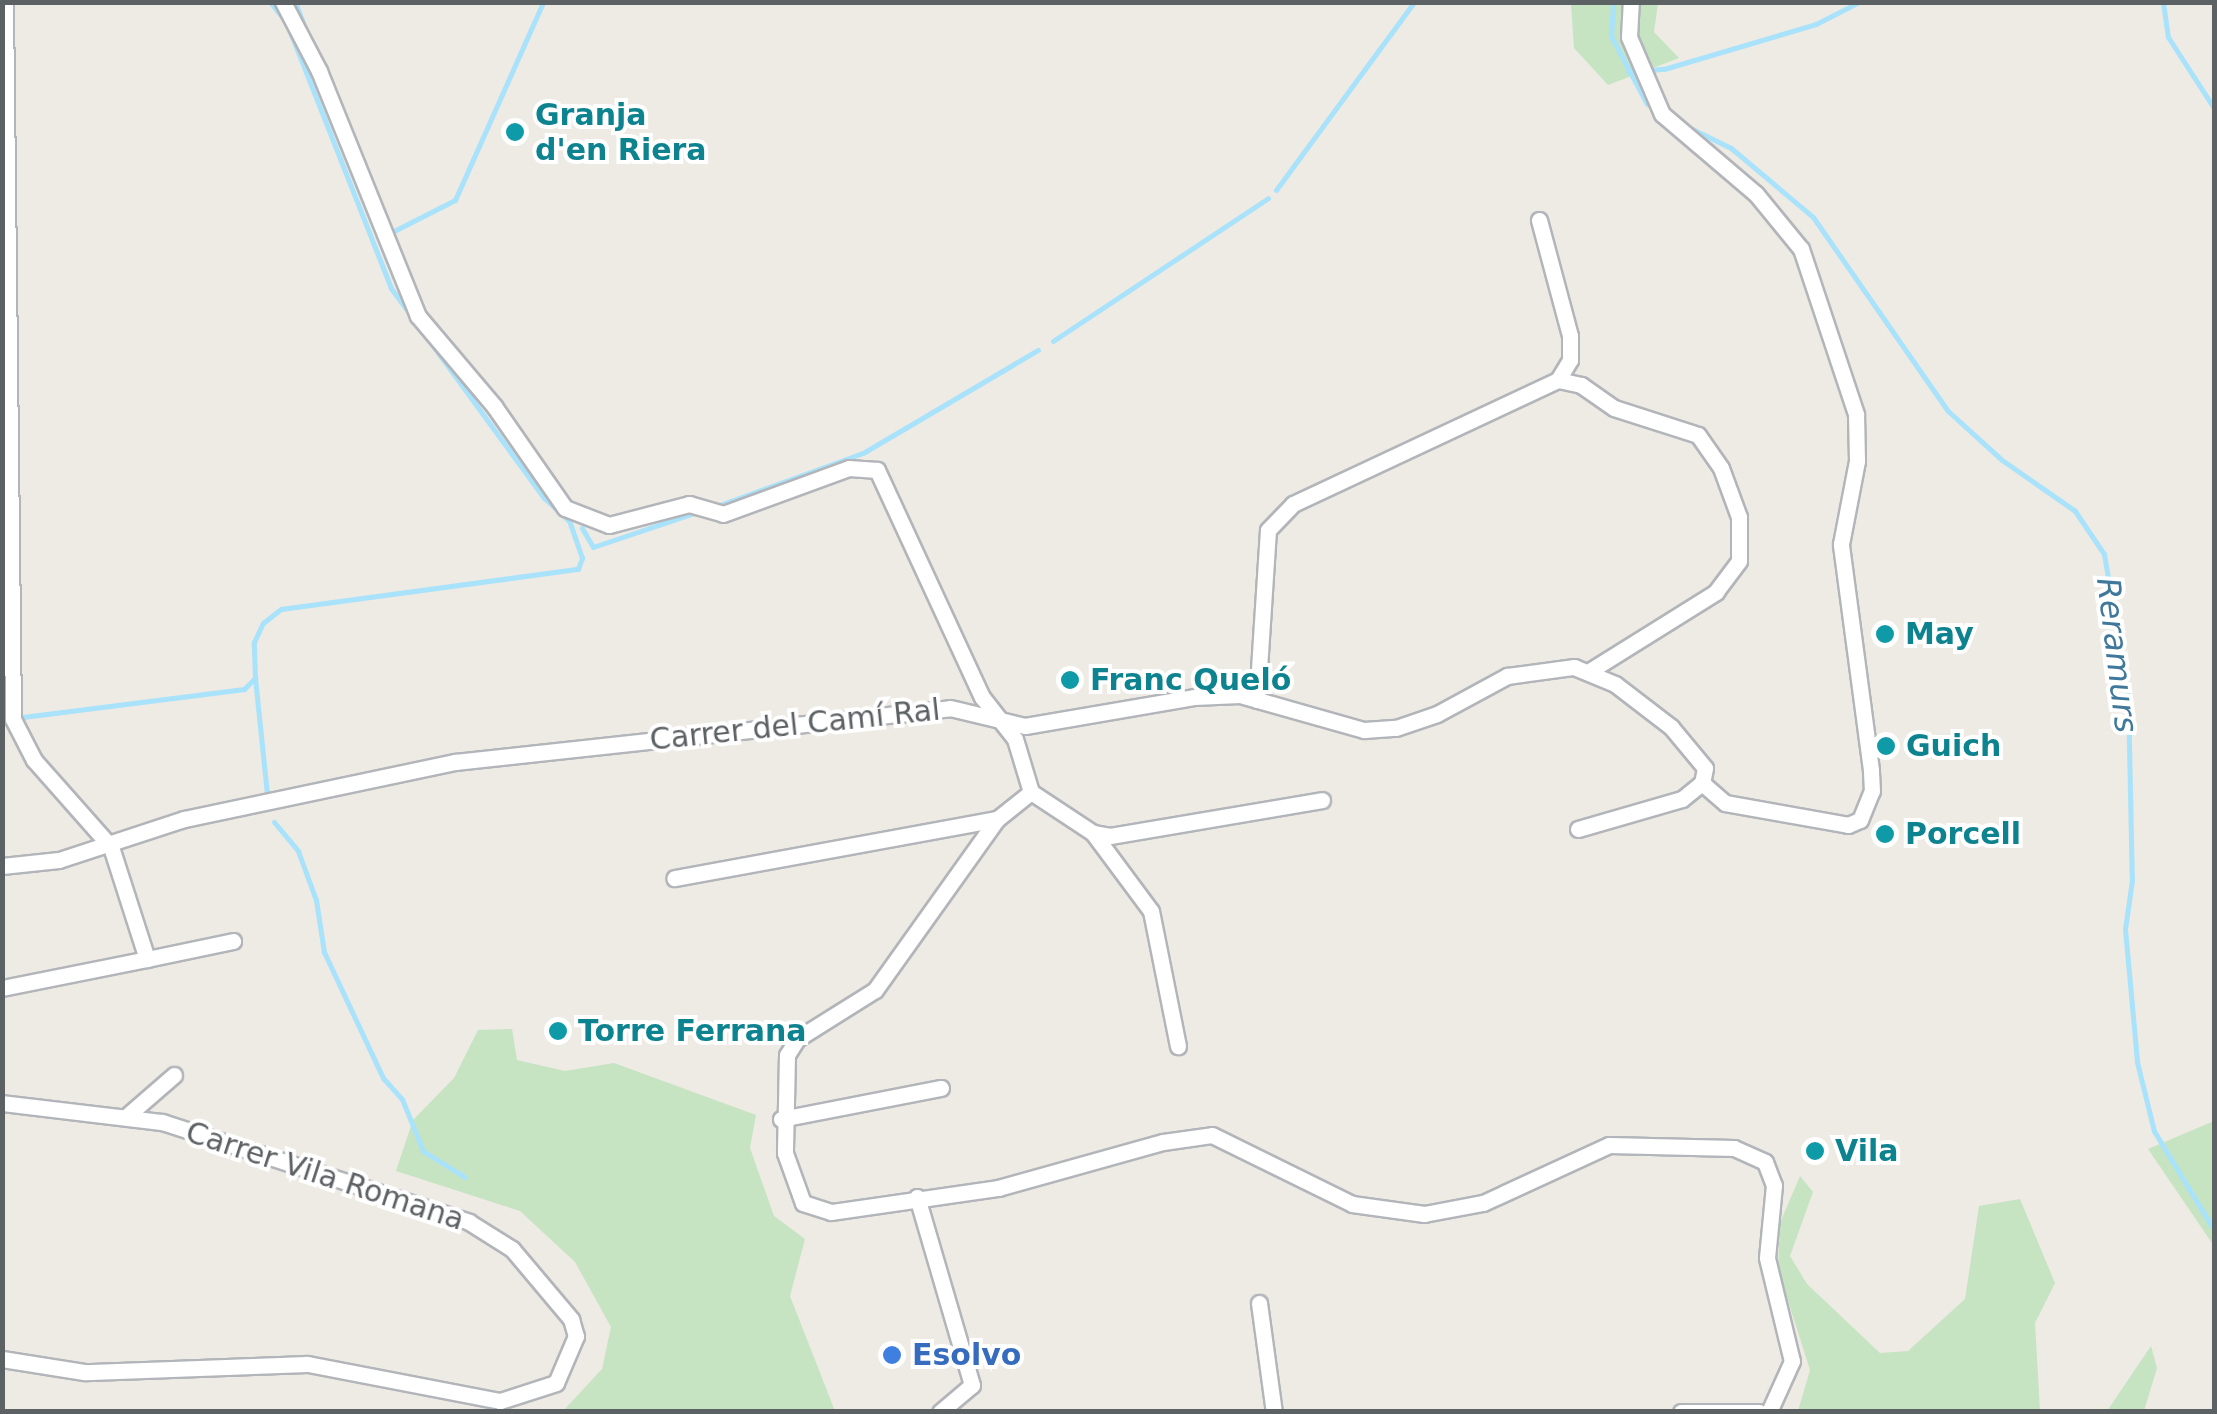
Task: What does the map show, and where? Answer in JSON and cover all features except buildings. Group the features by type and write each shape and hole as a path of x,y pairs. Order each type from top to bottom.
{"street":[{"path":"5,2 12,718 34,760 111,847 147,958"},
{"path":"282,2 319,72 418,316 505,420 565,508 609,526 689,504 723,514 850,468 878,470 982,697 1015,739 1030,792 1094,834 1150,911 1178,1046"},
{"path":"1632,2 1629,37 1638,62 1650,88 1684,138 1756,194 1801,250 1856,414 1857,460 1840,544 1872,791 1868,809 1848,826 1820,816 1739,808 1702,783"},
{"path":"1257,700 1268,530 1293,504 1558,380 1570,360 1570,336 1539,220"},
{"path":"1558,380 1581,385 1614,408 1698,435 1721,468 1739,516 1739,561 1716,592 1592,670 1671,727 1705,768 1702,783 1682,799 1578,829"},
{"name":"Carrer del Camí Ral","path":"2,866 111,847 184,819 454,762 865,714 950,708 1025,726 1194,697 1257,700 1364,730 1396,728 1437,714 1506,676 1592,670"},
{"path":"1030,792 997,819 876,990 798,1038 787,1055 782,1119 788,1170 803,1203 831,1212 998,1188 1187,1136 1227,1138 1325,1192 1398,1214 1483,1203 1609,1145 1752,1152 1765,1162 1774,1185 1767,1258 1792,1362 1769,1412"},
{"path":"1094,834 1322,800"},
{"path":"674,878 997,819"},
{"path":"2,988 233,942"},
{"name":"Carrer Vila Romana","path":"128,1115 174,1076"},
{"path":"782,1119 941,1088"},
{"name":"Carrer Vila Romana","path":"2,1103 128,1115 493,1234 571,1320 576,1336 567,1370 540,1394 500,1401 307,1364 84,1372 2,1359"},
{"path":"918,1197 972,1386 940,1412"},
{"path":"1260,1303 1274,1412"},
{"path":"1681,1412 1759,1412"}],"green space":[{"path":"1571,3 1658,3 1654,32 1679,58 1608,85 1574,48"},
{"path":"512,1029 517,1060 565,1071 614,1063 756,1115 750,1148 774,1216 805,1239 790,1296 835,1411 563,1411 602,1369 611,1327 575,1262 520,1211 396,1171 413,1120 454,1078 478,1030"},
{"path":"2214,1121 2214,1246 2148,1149"},
{"path":"1800,1176 1813,1192 1790,1256 1807,1284 1880,1353 1908,1351 1965,1299 1979,1206 2020,1199 2055,1283 2035,1323 2040,1411 1798,1411 1810,1370 1778,1269 1780,1223"},
{"path":"2151,1346 2157,1368 2144,1411 2107,1411"}],"waterway":[{"path":"270,2 284,19"},
{"path":"295,2 306,31"},
{"path":"388,234 455,200 543,2"},
{"path":"1276,190 1414,2"},
{"name":"Reramurs","path":"1613,2 1611,36 1647,104"},
{"path":"1628,72 1664,69 1816,24 1859,2"},
{"path":"2163,2 2168,37 2214,108"},
{"path":"23,717 244,689 255,678 254,642 263,623 281,609 578,569 582,558 569,521 544,498 391,288 289,29"},
{"name":"Reramurs","path":"1686,126 1731,148 1813,217 1948,411 2002,460 2075,511 2104,554 2128,696 2132,880 2125,929 2137,1062 2154,1131 2214,1230"},
{"path":"1053,341 1268,198"},
{"path":"717,506 863,453 1038,350"},
{"path":"582,528 593,547 694,513"},
{"path":"255,678 267,794"},
{"path":"274,822 298,851 316,900 324,952 383,1078 402,1099 423,1151 465,1177"}],"place":[{"name":"Granja d'en Riera","path":"515,132"},
{"name":"May","path":"1885,634"},
{"name":"Franc Queló","path":"1070,680"},
{"name":"Guich","path":"1886,746"},
{"name":"Porcell","path":"1885,834"},
{"name":"Torre Ferrana","path":"558,1031"},
{"name":"Vila","path":"1815,1151"},
{"name":"Esolvo","path":"892,1355"}]}
